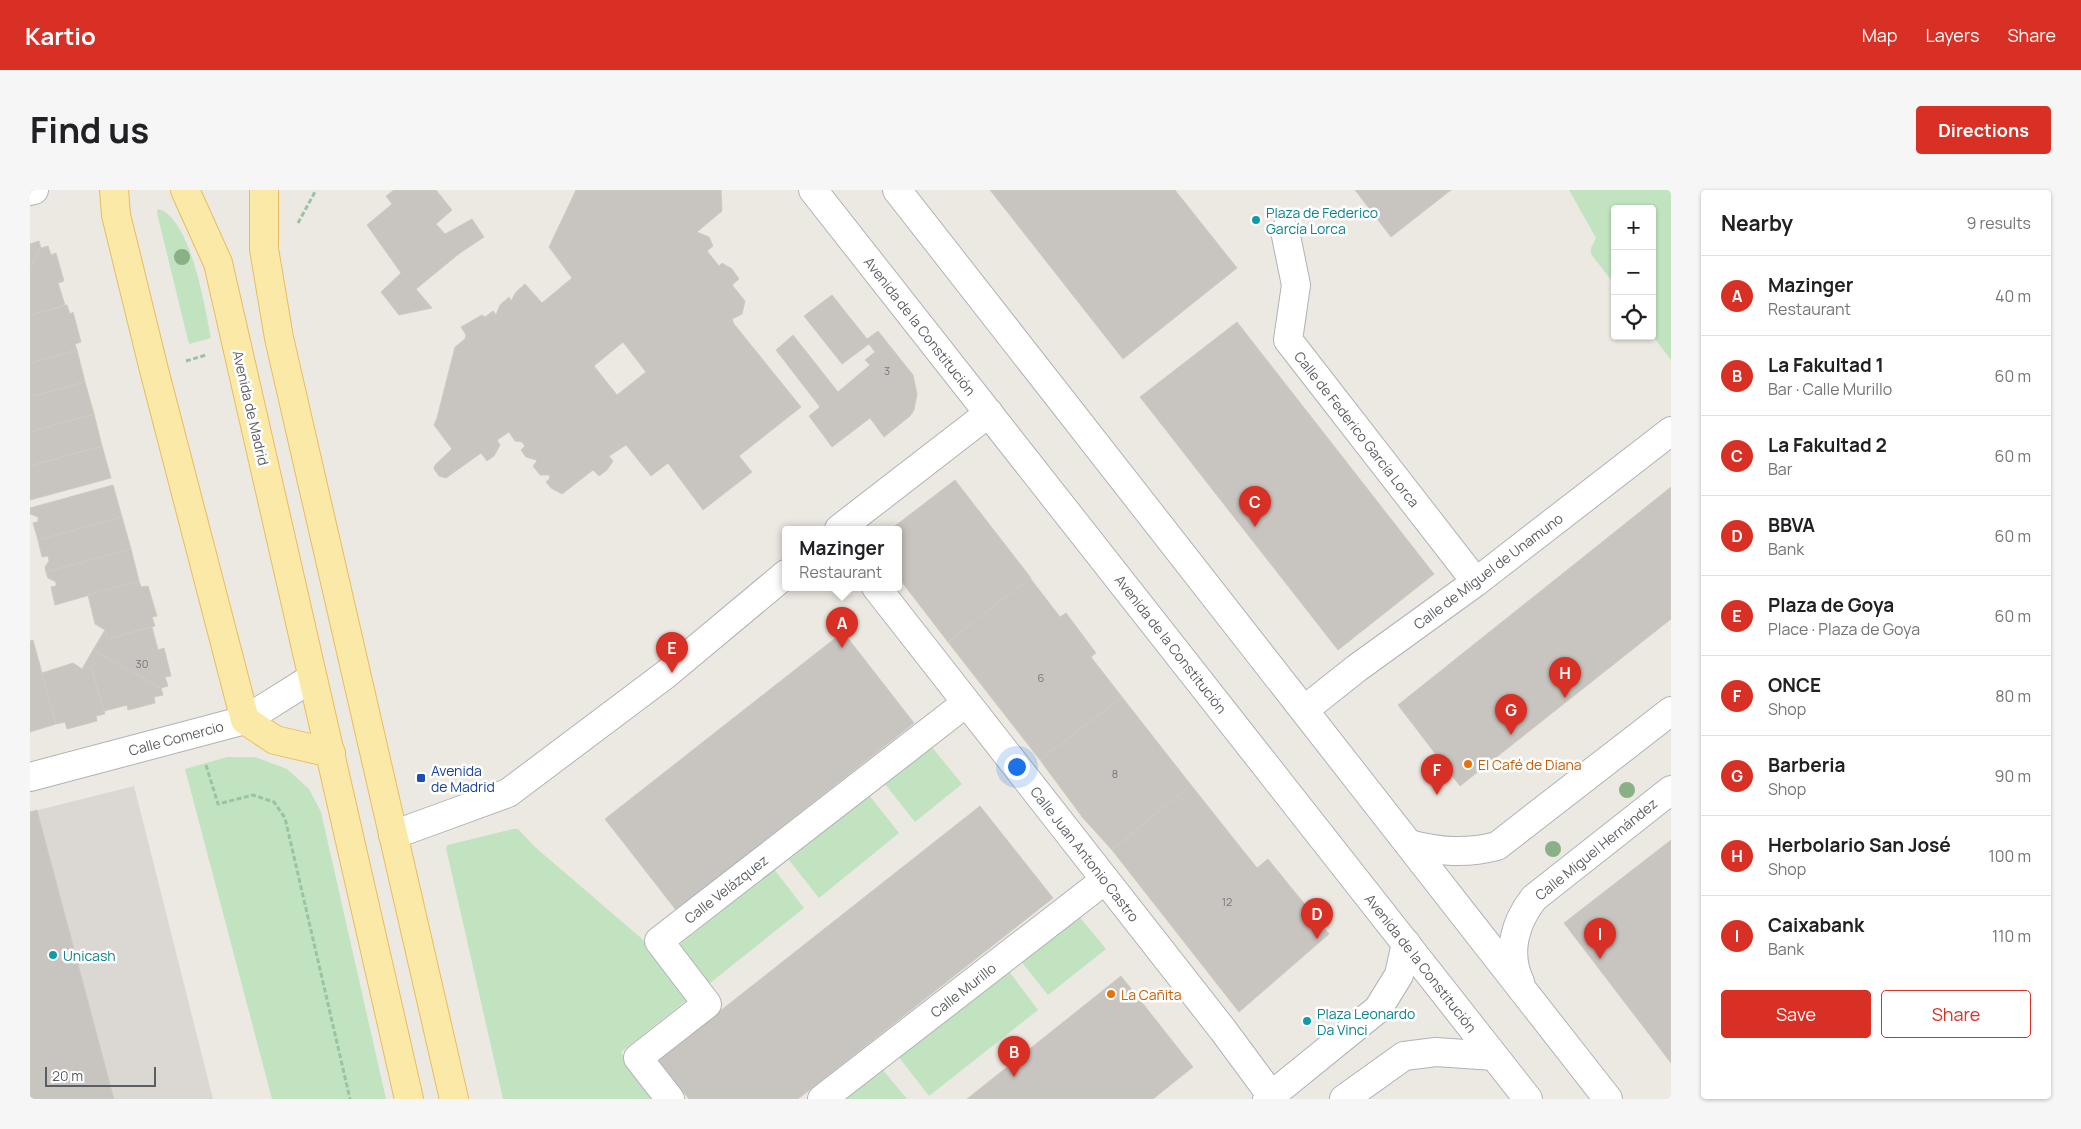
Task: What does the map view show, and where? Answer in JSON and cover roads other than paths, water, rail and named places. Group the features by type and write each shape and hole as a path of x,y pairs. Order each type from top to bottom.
{"main road":[{"path":"114,190 116,214 154,370 245,720 275,740 331,753"},
{"name":"Avenida de Madrid","path":"184,190 218,263 409,1099"},
{"path":"264,190 264,249 278,338 454,1099"}],"street":[{"path":"30,191 34,190"},
{"name":"Avenida de la Constitución","path":"813,190 1528,1099"},
{"path":"897,190 1608,1099"},
{"name":"Calle de Federico García Lorca","path":"1285,231 1296,285 1288,340 1476,582"},
{"path":"843,526 989,413"},
{"name":"Calle de Miguel de Unamuno","path":"1304,710 1357,668 1476,582 1671,431"},
{"path":"393,835 508,793 665,675 782,577"},
{"name":"Calle Juan Antonio Castro","path":"879,591 1105,880 1271,1098"},
{"name":"Calle Comercio","path":"30,777 245,720 312,678"},
{"name":"Calle Velázquez","path":"670,1099 638,1058 707,1004 658,941 966,703"},
{"path":"1409,844 1433,850 1455,852 1470,852 1497,846 1671,711"},
{"name":"Calle Miguel Hernández","path":"1529,996 1519,979 1513,960 1513,941 1517,925 1524,911 1534,898 1671,790"},
{"name":"Calle Murillo","path":"822,1099 1105,880"},
{"path":"1271,1098 1378,1009 1399,975 1406,943"},
{"path":"1344,1099 1404,1056 1436,1052 1494,1056"}],"place":[{"name":"Plaza de Federico García Lorca","path":"1256,220"},
{"name":"La Fakultad 2","path":"1255,527"},
{"name":"Mazinger","path":"842,648"},
{"name":"Plaza de Goya","path":"672,673"},
{"name":"Herbolario San José","path":"1565,698"},
{"name":"Barberia","path":"1511,735"},
{"name":"El Café de Diana","path":"1468,764"},
{"name":"Avenida de Madrid","path":"421,778"},
{"name":"ONCE","path":"1437,795"},
{"name":"BBVA","path":"1317,939"},
{"name":"Unicash","path":"53,955"},
{"name":"Caixabank","path":"1600,959"},
{"name":"La Cañita","path":"1111,994"},
{"name":"Plaza Leonardo Da Vinci","path":"1307,1021"},
{"name":"La Fakultad 1","path":"1014,1077"}]}
